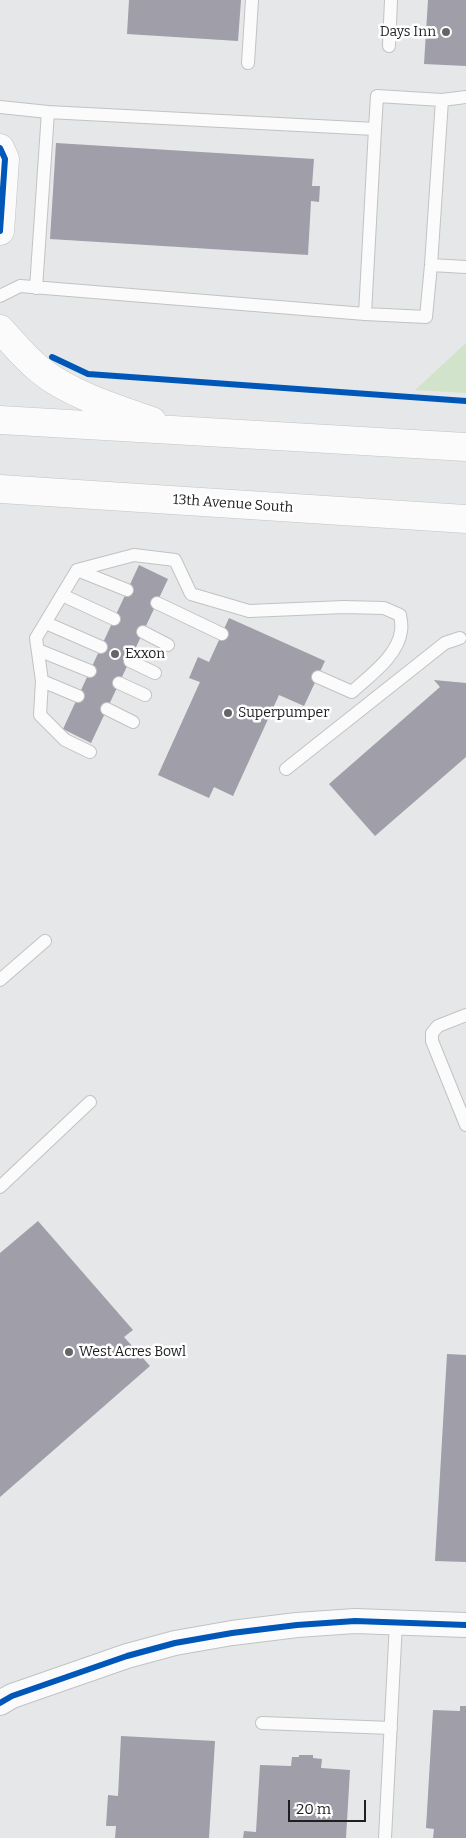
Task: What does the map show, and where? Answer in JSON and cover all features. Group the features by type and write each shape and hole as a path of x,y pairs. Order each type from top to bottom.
{"main road":[{"path":"0,148 4,159 0,231"},
{"path":"0,329 41,371 76,392 182,431"},
{"path":"0,420 466,447"},
{"name":"13th Avenue South","path":"0,489 466,519"}],"street":[{"path":"0,1703 12,1696 76,1674 175,1643 297,1625 355,1621 466,1625"}],"lane":[{"path":"248,63 252,0"},
{"path":"389,46 391,0"},
{"path":"365,314 377,96 442,100 466,97"},
{"path":"0,296 20,286 365,314 426,317 442,100"},
{"path":"0,107 48,112 374,129"},
{"path":"36,288 48,112"},
{"path":"431,265 466,267"},
{"path":"90,752 65,740 40,714 42,681 36,638 77,570 134,555 175,560 191,594 249,611 344,607 384,608 400,615 402,630 398,644 388,657 352,692 318,677"},
{"path":"77,570 127,590"},
{"path":"181,613 191,594"},
{"path":"62,595 114,619"},
{"path":"157,603 222,634"},
{"path":"46,623 101,648"},
{"path":"143,632 168,644"},
{"path":"286,769 445,643 460,638"},
{"path":"38,650 90,671"},
{"path":"130,661 155,673"},
{"path":"42,681 78,696"},
{"path":"119,683 145,695"},
{"path":"107,709 134,722"},
{"path":"0,980 45,941"},
{"path":"466,1015 438,1026 432,1033 432,1041 466,1125"},
{"path":"0,1187 90,1102"},
{"path":"385,1838 396,1622"},
{"path":"262,1722 391,1728"}],"green space":[{"path":"466,343 466,393 415,390"}],"building":[{"path":"129,0 241,0 238,41 127,34"},
{"name":"Days Inn","path":"428,0 466,0 466,66 424,64"},
{"path":"56,143 314,159 312,186 320,186 319,202 311,201 308,255 50,239"},
{"name":"Exxon","path":"139,565 168,579 91,743 63,729"},
{"path":"229,618 325,661 304,706 279,695 233,796 214,787 209,798 158,775 200,682 189,678 198,657 209,662"},
{"path":"434,680 466,683 466,757 375,836 329,784 440,687"},
{"name":"West Acres Bowl","path":"38,1221 133,1330 124,1337 150,1366 0,1497 0,1253"},
{"path":"447,1354 466,1355 466,1562 435,1561"},
{"path":"460,1706 466,1706 466,1838 433,1838 434,1829 426,1828 433,1710 460,1711"},
{"path":"121,1736 215,1741 209,1838 115,1838 116,1826 106,1826 108,1795 118,1796"},
{"path":"299,1755 313,1755 313,1758 322,1759 321,1768 350,1770 346,1838 243,1838 244,1831 256,1832 260,1765 291,1766 292,1757 299,1757"}],"cycle path":[{"path":"0,148 5,159 0,231"},
{"path":"52,357 88,374 466,401"},
{"path":"0,1703 12,1696 127,1656 175,1643 232,1633 297,1625 355,1621 466,1625"}],"place":[{"name":"Days Inn","path":"446,32"},
{"name":"Exxon","path":"115,654"},
{"name":"Superpumper","path":"228,713"},
{"name":"West Acres Bowl","path":"69,1352"}]}
